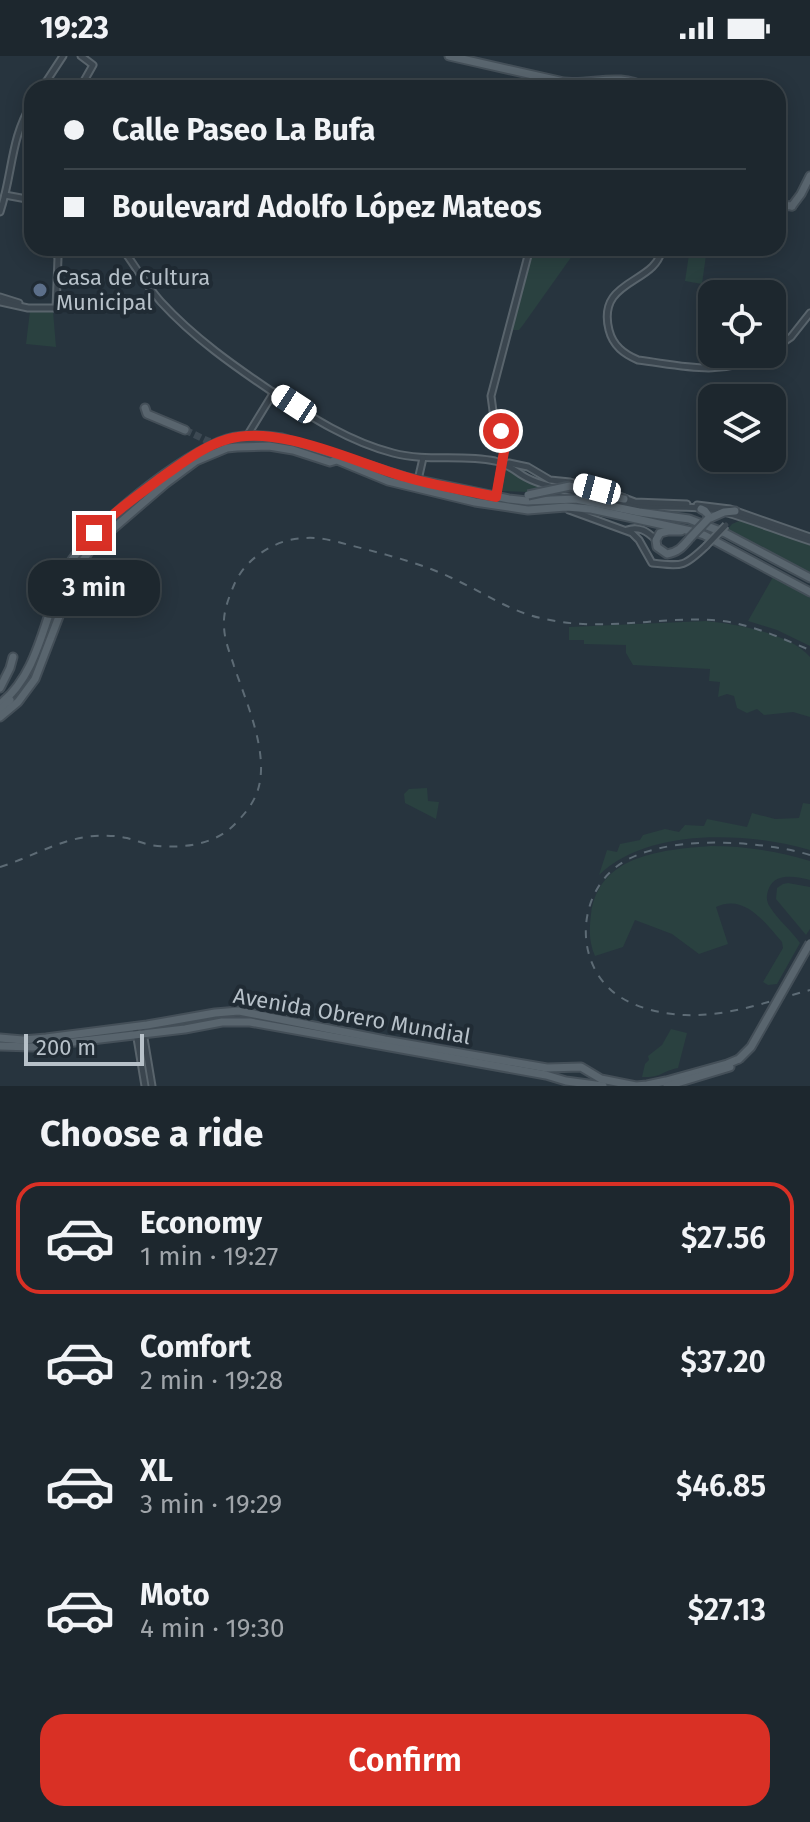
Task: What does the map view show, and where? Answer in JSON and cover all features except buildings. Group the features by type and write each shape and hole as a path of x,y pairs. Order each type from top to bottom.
{"main road":[{"path":"449,56 555,80"},
{"path":"792,206 810,176"},
{"path":"786,206 792,206 804,197 810,187"},
{"path":"145,408 147,414 185,430"},
{"path":"0,710 22,680 66,570 83,545 106,521 191,456 228,439 247,436 282,438 418,480 496,497 532,501 576,499 726,528 810,578"},
{"path":"231,443 268,441 330,462 337,460 388,481 440,495 518,509 591,509 691,534"},
{"path":"94,545 196,461 227,448 256,445 293,450"},
{"path":"509,499 566,486 624,499"},
{"path":"0,717 18,702 35,679 78,567 111,523 151,491"},
{"path":"701,509 735,511"},
{"path":"716,512 691,534 677,551 667,554 657,547 656,540 664,531 691,534 704,535 810,592"},
{"path":"0,688 13,657"},
{"path":"0,704 12,694"},
{"path":"667,1086 725,1070 741,1060 755,1046 810,946"},
{"name":"Avenida Obrero Mundial","path":"139,1032 215,1013 239,1011 547,1068 581,1067 601,1079 636,1086 647,1085"},
{"name":"Avenida Obrero Mundial","path":"0,1038 23,1040 250,1022 603,1086"},
{"path":"0,1046 32,1047 139,1032"},
{"path":"647,1085 741,1060"}],"street":[{"path":"47,80 63,56"},
{"path":"81,56 93,65 85,80"},
{"path":"0,212 13,146 24,118"},
{"path":"5,195 24,199"},
{"path":"0,299 31,308 56,308 57,256"},
{"path":"127,256 144,282 190,331 239,370 344,435 384,451 423,457 468,457 515,463 528,467 540,479 565,490 632,505 701,509"},
{"path":"515,463 505,446 491,396 528,256"},
{"path":"660,256 652,267 613,297 607,317 611,338 617,347 638,360 698,367"},
{"path":"786,340 810,313"},
{"path":"247,436 274,392"},
{"path":"496,497 505,446"},
{"path":"418,480 423,457"},
{"path":"502,462 521,475 611,493 635,502 716,512 810,539"},
{"path":"561,508 627,530 637,537 652,563 667,566 684,565 733,521 745,519"},
{"path":"735,511 810,539"},
{"path":"716,512 727,517 726,528"},
{"path":"627,530 640,529 656,540"},
{"path":"683,546 692,547 695,557"},
{"path":"667,554 660,557 667,566"},
{"path":"139,1032 145,1086"},
{"path":"139,1032 152,1086"}],"green space":[{"path":"532,256 572,256 519,330 511,330"},
{"path":"689,256 706,256 703,280 698,280 698,283 685,281"},
{"path":"30,311 53,311 56,347 26,344"},
{"path":"502,463 555,487 528,492 501,491"},
{"path":"739,521 810,544 810,573 727,530"},
{"path":"773,577 810,596 810,646 777,630 748,621"},
{"path":"706,621 762,631 790,642 810,657 810,717 793,712 764,715 757,709 747,713 737,708 734,696 727,694 718,697 720,682 709,681 710,669 633,665 626,653 626,645 584,644 584,640 569,640 569,627"},
{"path":"427,788 428,801 439,802 436,819 405,803 404,794 409,789"},
{"path":"803,803 810,804 810,850 729,837 671,841 620,859 599,875 607,850 617,852 620,844 640,840 643,835 665,829 679,832 685,825 704,826 707,819 747,827 752,813 775,819 799,818"},
{"path":"710,846 760,850 810,861 810,880 782,878 772,883 768,891 769,905 800,943 777,984 763,982 783,948 782,942 754,912 736,904 716,907 728,944 699,954 672,934 635,920 623,947 595,956 590,936 591,914 596,894 606,879 620,867 654,853"},
{"path":"788,883 810,887 810,929 806,935 776,899 777,888"},
{"path":"671,1029 687,1033 678,1068 642,1077 648,1056 662,1045"}],"tunnel":[{"path":"185,430 220,443"},
{"path":"195,459 229,443"}],"railway":[{"path":"0,867 90,836 122,837 161,846 196,844 217,837 241,818 256,795 261,764 256,730 226,641 224,615 234,585 246,566 263,551 295,539 324,539 393,556 444,574 513,609 550,620 590,624 725,621 762,631 810,650"},
{"path":"810,855 765,846 710,843 683,844 635,856 616,867 603,880 588,911 586,928 587,946 600,978 620,997 646,1009 701,1015 748,1007 810,990"}],"place":[{"name":"Casa de Cultura Municipal","path":"40,290"}],"route":[{"path":"94,533 135,497 191,456 228,439 247,436 282,438 408,478 496,497 505,446 501,431"}]}
